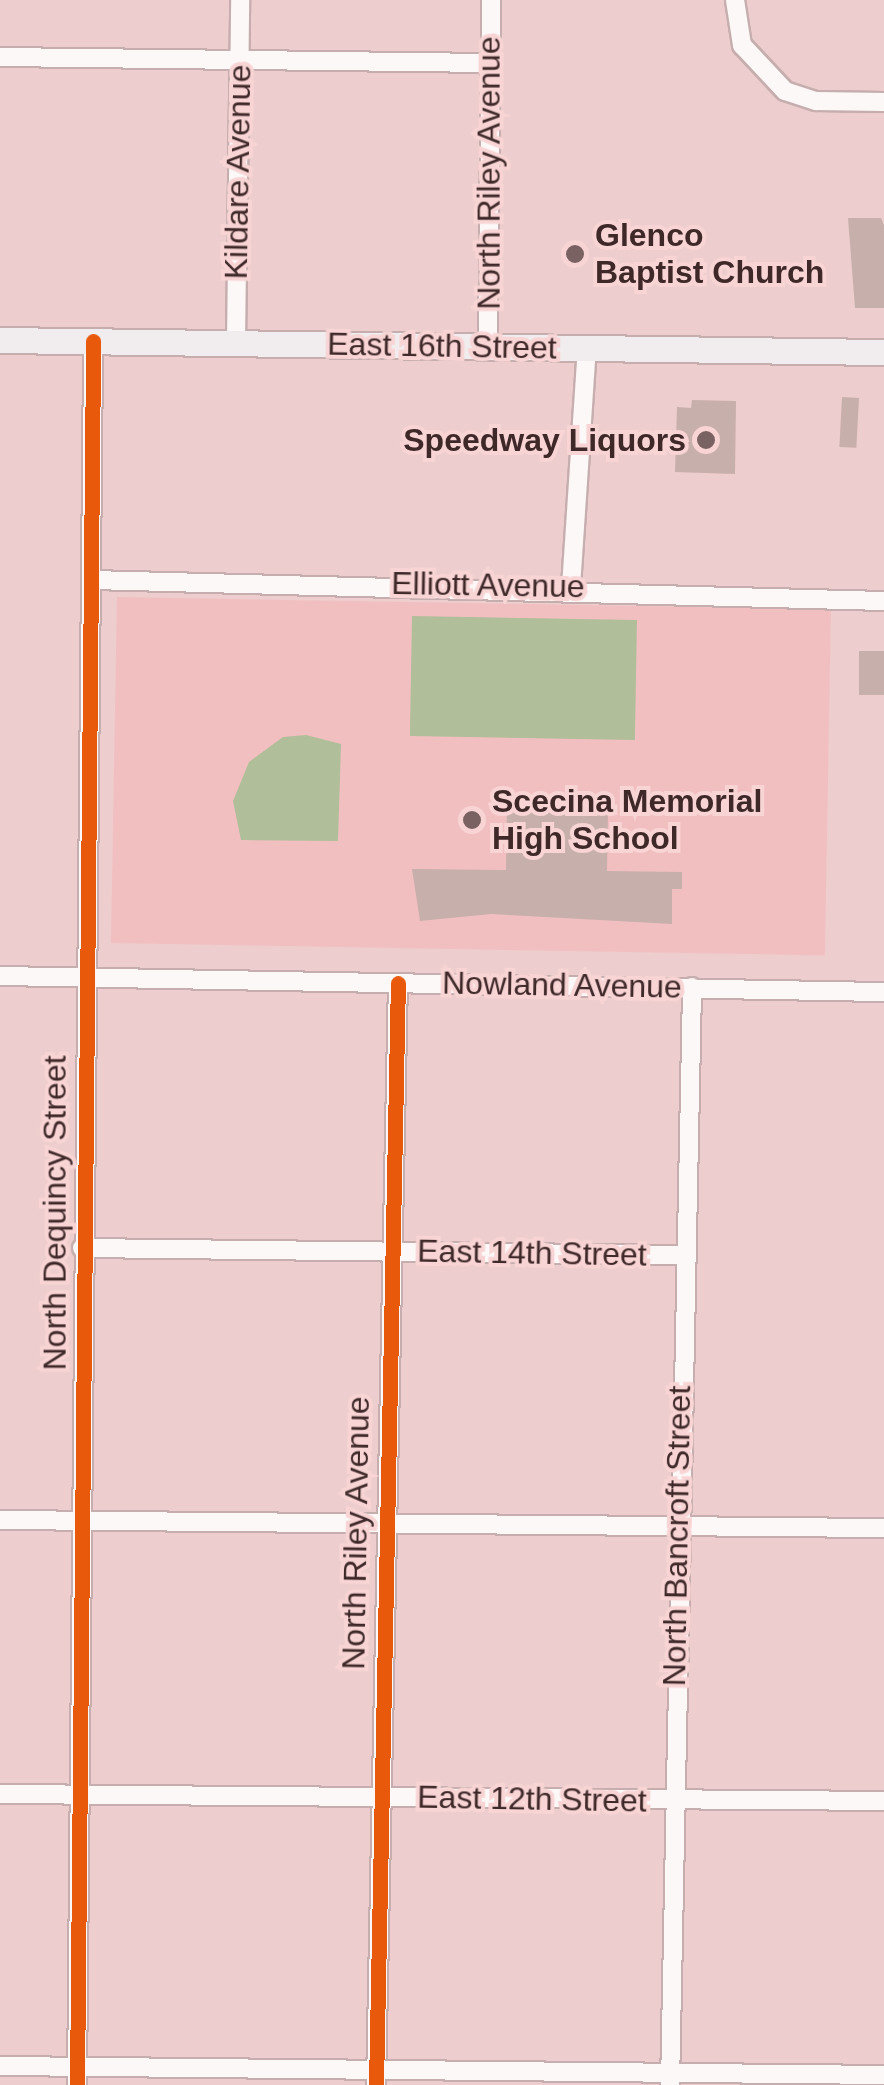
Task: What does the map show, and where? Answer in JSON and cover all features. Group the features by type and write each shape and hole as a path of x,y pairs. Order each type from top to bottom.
{"main road":[{"name":"East 16th Street","path":"0,340 884,352"}],"street":[{"name":"Kildare Avenue","path":"236,343 240,0"},
{"name":"North Riley Avenue","path":"488,347 490,0"},
{"path":"736,0 750,58 791,94 884,102"},
{"path":"0,57 490,64"},
{"name":"North Dequincy Street","path":"77,2076 82,1795 84,978 93,342"},
{"path":"570,586 587,348"},
{"name":"Elliott Avenue","path":"92,580 570,586 884,601"},
{"name":"Nowland Avenue","path":"0,976 884,992"},
{"name":"North Riley Avenue","path":"376,2078 388,1251 398,983"},
{"name":"North Bancroft Street","path":"670,2079 682,1254 692,987"},
{"name":"East 14th Street","path":"82,1248 682,1254"},
{"path":"0,1520 884,1528"},
{"name":"East 12th Street","path":"0,1794 884,1801"},
{"path":"0,2066 77,2076 670,2079 884,2075"}],"shaded area":[{"name":"Scecina Memorial High School","path":"117,597 831,609 825,955 111,943"}],"green space":[{"path":"412,616 637,620 635,740 410,736"},
{"path":"306,735 341,744 338,841 241,840 233,801 249,762 283,737"}],"building":[{"path":"848,218 881,218 884,225 884,308 855,308"},
{"path":"842,397 859,398 856,448 839,447"},
{"name":"Speedway Liquors","path":"692,400 736,401 735,474 675,472 677,407 691,408"},
{"path":"859,651 884,651 884,695 859,695"},
{"name":"Scecina Memorial High School","path":"507,796 589,797 589,813 608,814 607,871 682,872 682,889 672,889 672,924 491,914 420,921 412,869 506,870"}],"cycle path":[{"path":"77,2085 93,341"},
{"path":"376,2085 398,983"}],"place":[{"name":"Glenco Baptist Church","path":"575,254"},
{"name":"Speedway Liquors","path":"706,440"},
{"name":"Scecina Memorial High School","path":"472,820"}]}
